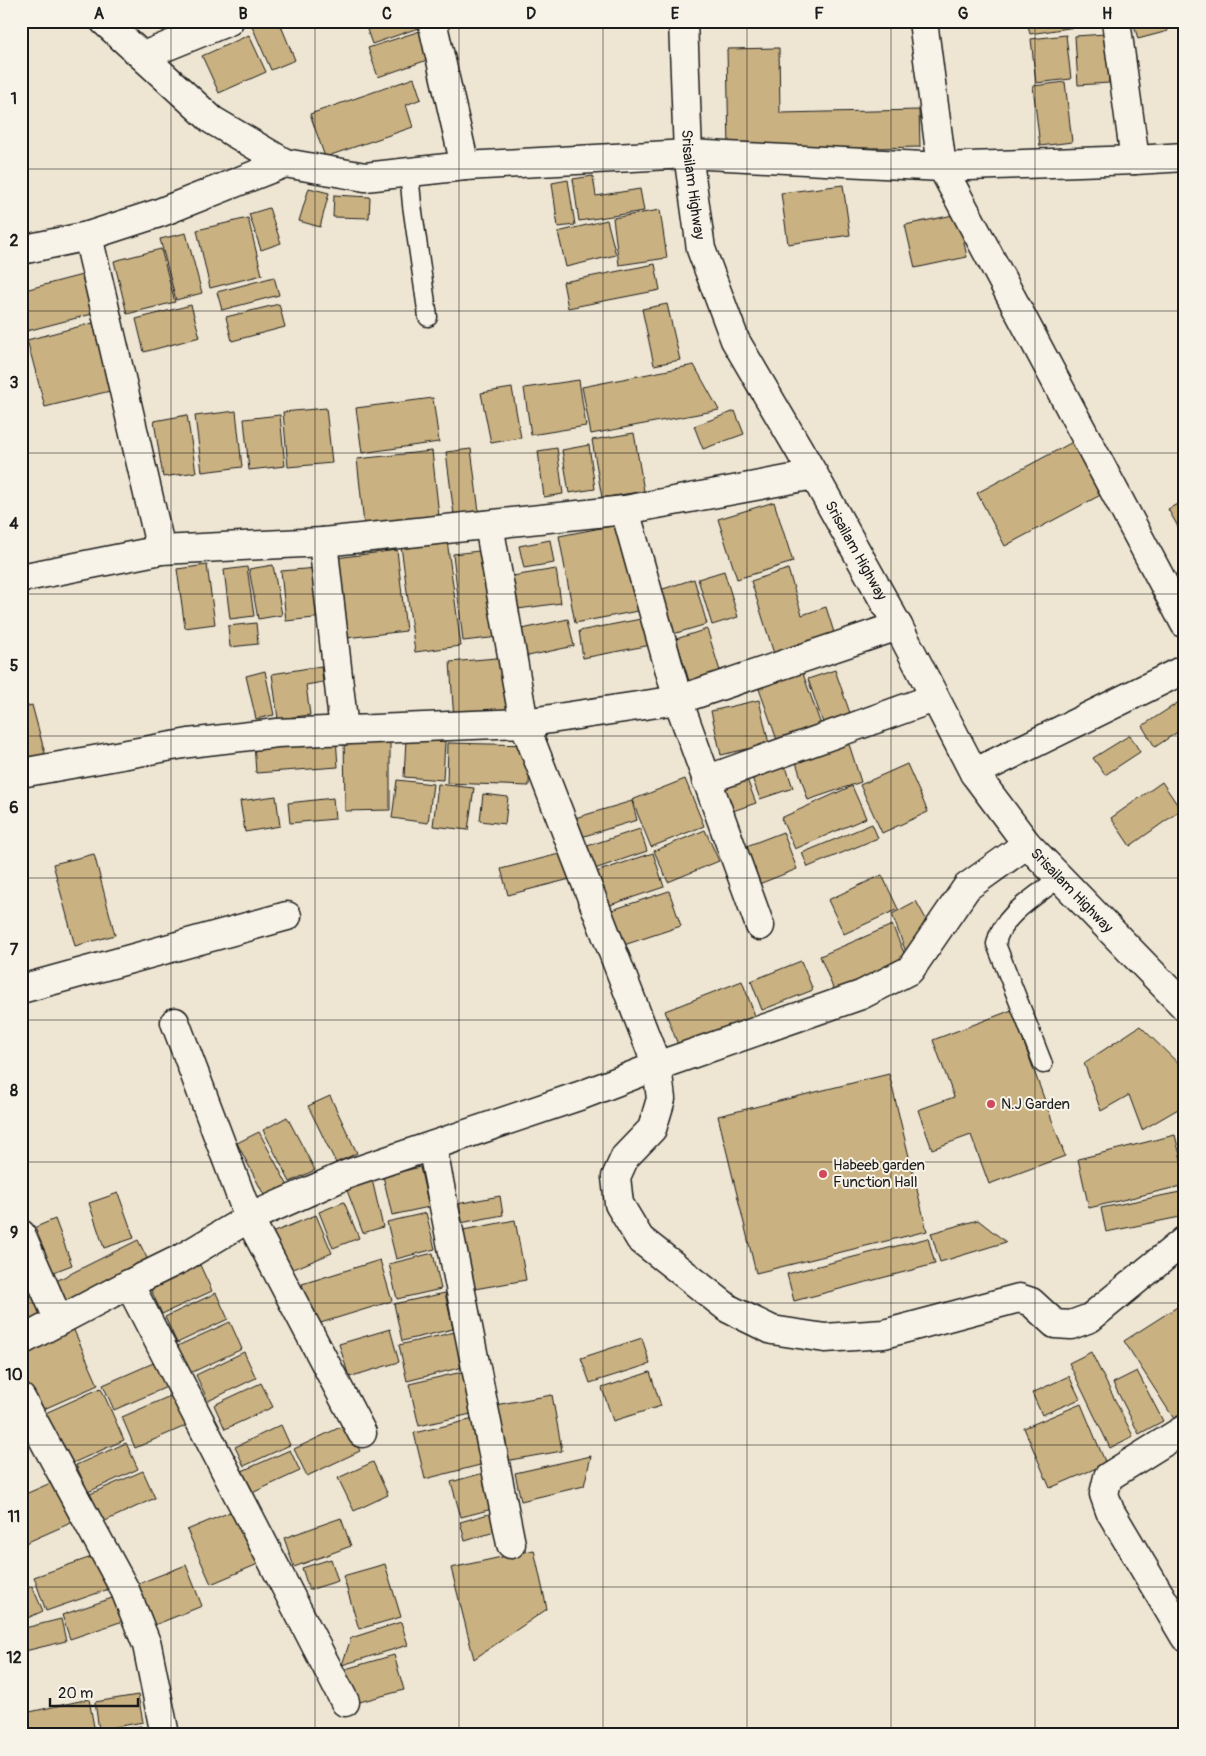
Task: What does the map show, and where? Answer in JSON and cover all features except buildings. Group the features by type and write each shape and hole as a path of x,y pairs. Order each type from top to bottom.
{"main road":[{"path":"143,56 229,21"},
{"path":"432,21 465,166"},
{"name":"Srisailam Highway","path":"683,21 688,154 701,249 735,340 898,626 974,773 1028,844 1185,1008"},
{"path":"923,21 942,168 1185,624"},
{"path":"1116,21 1135,160"},
{"path":"111,24 212,120 284,163 364,177 465,166 688,154 942,168 1185,157"},
{"path":"21,250 88,236 159,213 284,163"},
{"path":"88,236 161,550"},
{"path":"21,578 161,550 323,542 625,510 814,476"},
{"path":"625,510 678,700 760,926"},
{"path":"489,525 524,723 657,1066 661,1099 652,1129 625,1157 616,1177 619,1204 640,1239 729,1309 772,1330 825,1338 884,1334 1019,1298 1031,1302 1055,1324 1071,1325 1090,1318 1185,1240"},
{"path":"323,542 344,730"},
{"path":"21,773 189,743 278,733 524,723 678,700 898,626"},
{"path":"974,773 1185,669"},
{"path":"706,780 934,698"},
{"path":"21,1341 182,1258 249,1218 348,1174 582,1095 657,1066 861,995 910,970 967,887 1028,844"},
{"path":"21,989 287,916"},
{"path":"175,1022 249,1218 362,1432"},
{"path":"432,1146 511,1544"},
{"path":"21,1234 59,1321"},
{"path":"129,1284 345,1702"},
{"path":"21,1398 125,1590 147,1645 165,1735"},
{"path":"1185,1429 1108,1477 1104,1494 1110,1511 1185,1637"}],"lane":[{"path":"410,172 412,205 428,317"},
{"path":"1043,1064 996,944 997,934 1008,918 1060,878"}],"place":[{"name":"N.J Garden","path":"991,1104"},
{"name":"Habeeb garden Function Hall","path":"823,1174"}]}
